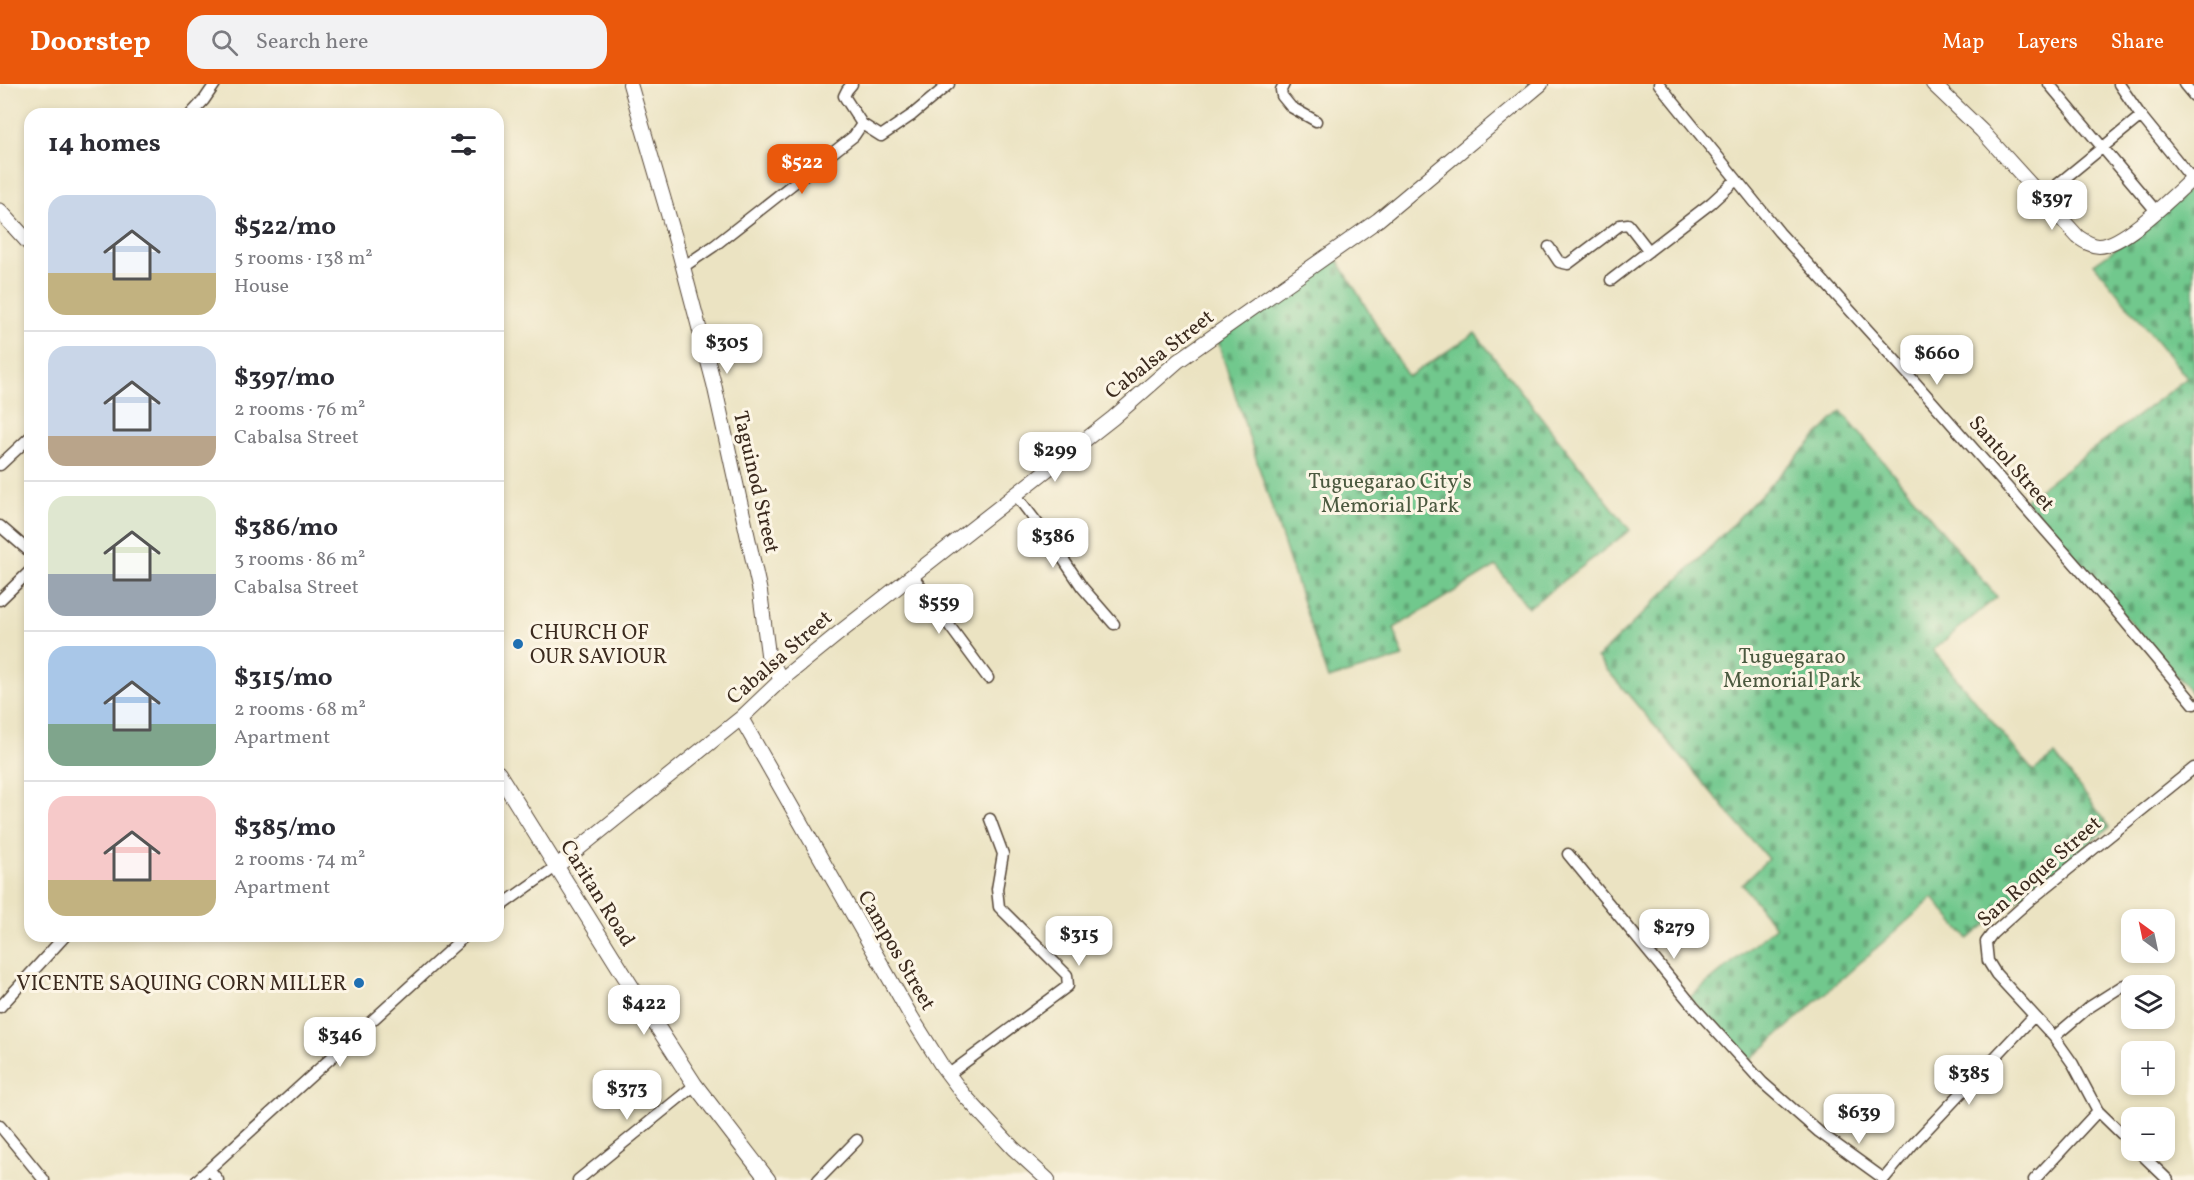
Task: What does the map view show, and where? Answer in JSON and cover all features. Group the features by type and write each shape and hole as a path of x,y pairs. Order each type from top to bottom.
{"main road":[{"path":"0,212 24,237"},
{"name":"Caritan Road","path":"504,782 695,1085 768,1180"}],"street":[{"path":"197,108 215,84"},
{"name":"Taguinod Street","path":"630,84 714,384 760,592 768,654 781,680"},
{"path":"852,84 844,96 862,124 881,136 912,115 947,85"},
{"path":"1284,84 1281,90 1286,102 1316,121"},
{"name":"Cabalsa Street","path":"557,866 741,718 781,680 1113,417 1178,362 1378,220 1541,84"},
{"name":"Santol Street","path":"1659,84 1786,240 1914,381 2117,612 2194,704"},
{"path":"1933,84 1982,131 2078,237 2097,246 2115,242 2127,235 2193,178 2141,116 2119,84"},
{"path":"2049,84 2156,211"},
{"path":"2184,84 2194,96"},
{"path":"2042,197 2141,116"},
{"path":"683,267 714,246 854,136 862,124"},
{"path":"1611,280 1736,180"},
{"path":"1549,247 1559,262 1568,264 1620,225 1628,224 1649,251"},
{"path":"0,465 24,443"},
{"path":"1015,494 1082,587 1114,624"},
{"path":"0,526 24,547"},
{"path":"912,575 988,678"},
{"path":"0,600 24,577"},
{"name":"Campos Street","path":"741,718 912,1018 949,1074 982,1117 1048,1180"},
{"name":"San Roque Street","path":"2121,1133 2098,1111 2073,1064 2054,1037 1996,974 1988,961 1986,942 2029,901 2194,768"},
{"path":"949,1074 1068,986 1067,975 999,907 997,889 1003,854 990,819"},
{"path":"1568,854 1693,1006 1763,1083 1819,1132 1884,1180 1913,1143 2034,1016"},
{"path":"504,904 557,866"},
{"path":"0,1006 59,942"},
{"path":"197,1180 458,942"},
{"path":"2054,1037 2088,1008 2121,987"},
{"path":"578,1180 695,1085"},
{"path":"2034,1180 2098,1111"},
{"path":"0,1126 44,1180"},
{"path":"818,1180 857,1140"},
{"path":"2149,1161 2168,1180"},
{"path":"209,1169 218,1180"}],"green space":[{"path":"2194,185 2194,696 2025,500 2187,378 2094,264 2128,240"},
{"name":"Tuguegarao City's Memorial Park","path":"1337,259 1408,377 1475,333 1630,530 1528,608 1496,566 1394,628 1403,657 1328,679 1217,339"},
{"name":"Tuguegarao Memorial Park","path":"1841,411 1997,597 1933,650 2033,771 2055,755 2110,827 1968,939 1933,898 1750,1060 1689,998 1775,927 1742,884 1768,859 1597,658 1698,560"}],"place":[{"name":"CHURCH OF OUR SAVIOUR","path":"518,644"},
{"name":"VICENTE SAQUING CORN MILLER","path":"359,983"}]}
